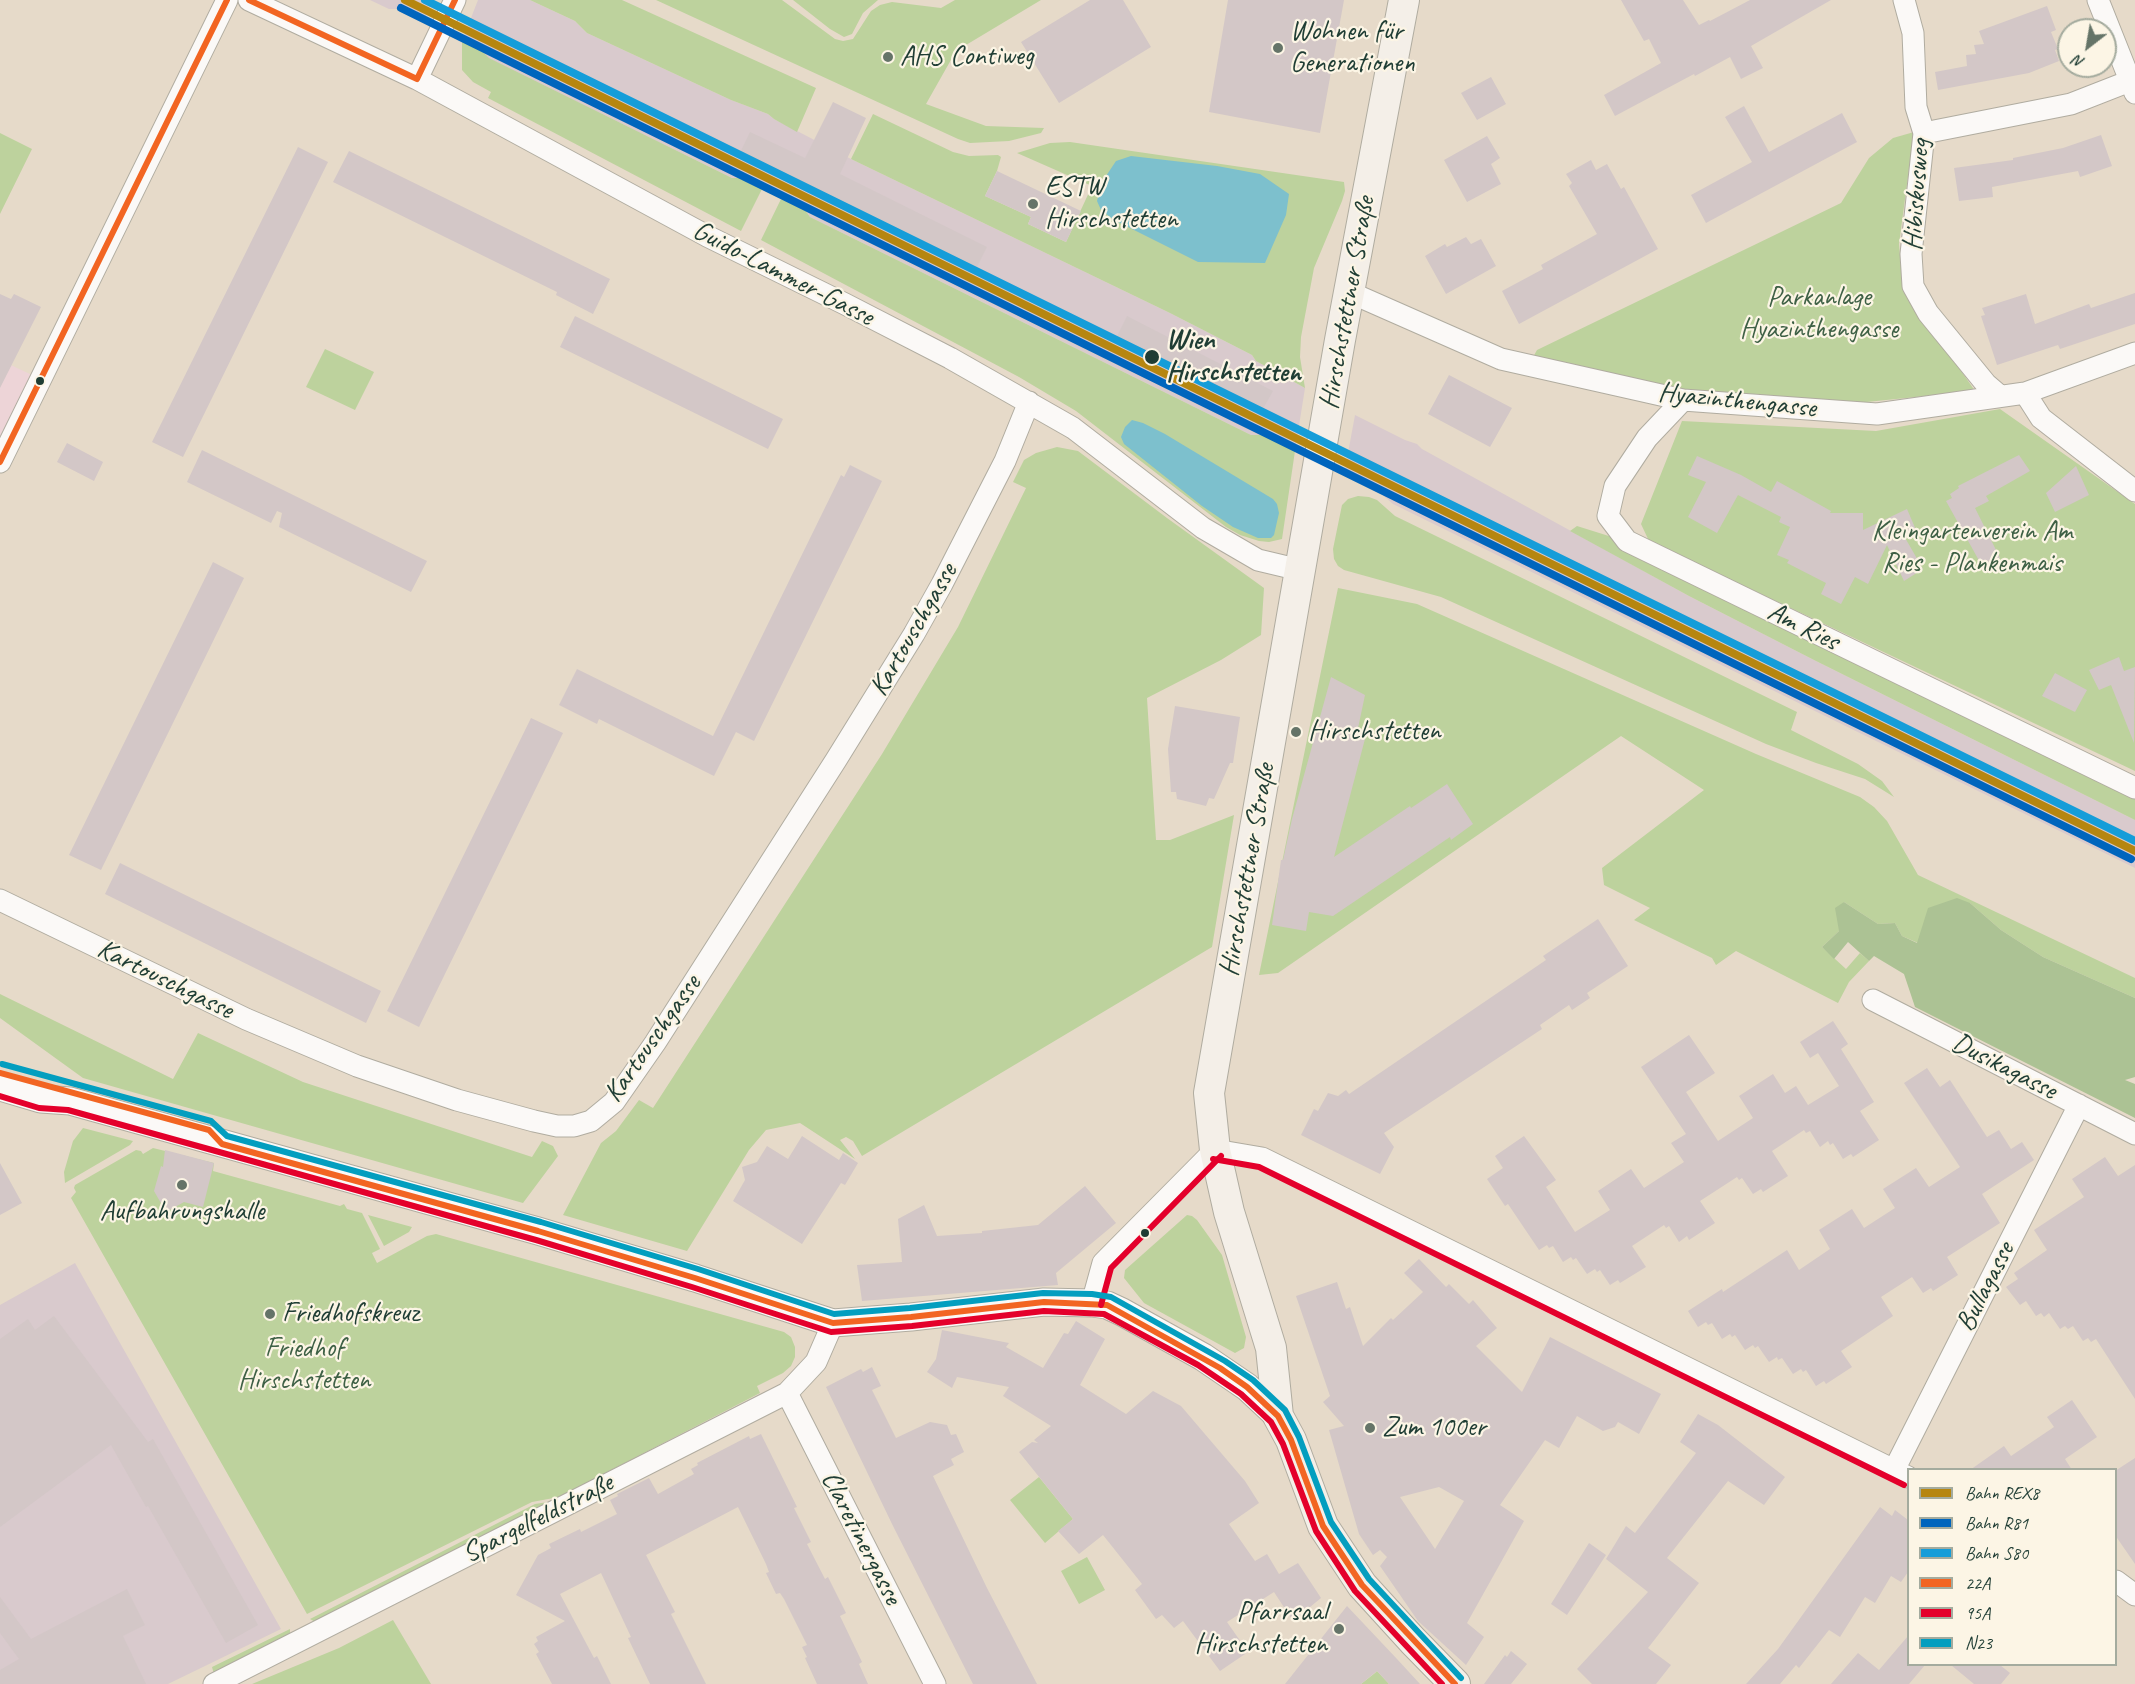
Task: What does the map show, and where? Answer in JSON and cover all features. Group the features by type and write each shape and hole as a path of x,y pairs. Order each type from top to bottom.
{"main road":[{"name":"Hirschstettner Straße","path":"1404,0 1349,292 1209,1094 1215,1150 1229,1212 1271,1348 1278,1416 1291,1440 1323,1526 1362,1585 1455,1684"}],"street":[{"path":"0,462 227,0"},
{"name":"Guido-Lammer-Gasse","path":"249,0 417,79 648,205 881,322 1029,402 1073,428 1203,528 1258,560 1300,570"},
{"path":"417,79 455,0"},
{"name":"Hibiskusweg","path":"1904,0 1912,33 1916,107 1924,133 1911,254 1913,286 1928,313 1986,384 2000,396"},
{"path":"1924,133 2071,104 2133,84 2098,0"},
{"name":"Hyazinthengasse","path":"1349,292 1501,359 1683,400 1877,414 2025,393 2135,353"},
{"path":"2025,393 2041,418 2135,491"},
{"name":"Am Ries","path":"1683,400 1647,438 1615,486 1608,516 1627,541 2135,788"},
{"name":"Kartouschgasse","path":"0,900 246,1019 366,1070 457,1100 534,1121 557,1126 574,1126 591,1122 614,1102 655,1043 914,634 1005,461 1029,402"},
{"name":"Dusikagasse","path":"1874,1000 2135,1134"},
{"path":"0,1073 209,1131 222,1144"},
{"path":"0,1087 41,1099 70,1101 538,1231 695,1278 833,1323 914,1317 1044,1302 1107,1305 1203,1357 1248,1387 1278,1416"},
{"name":"Bullagasse","path":"1901,1474 2079,1105"},
{"path":"1092,1303 1103,1263 1215,1150 1262,1158 1901,1474"},
{"name":"Spargelfeldstraße","path":"214,1684 787,1393 816,1362 833,1323"},
{"name":"Claretinergasse","path":"787,1393 935,1684"},
{"path":"2117,1582 2135,1595"}],"shaded area":[{"path":"370,0 434,0 423,22 398,9 389,9"},
{"path":"478,0 530,0 575,21 587,33 731,100 768,114 851,159 1252,355 1256,361 1305,388 1295,451 1262,435 1251,435 810,217 805,210 739,178 732,178 488,58 483,52 462,41"},
{"path":"0,360 32,375 0,441"},
{"path":"1355,415 1417,444 1422,449 1689,596 2135,820 2135,868 1393,504 1379,492 1344,475"},
{"path":"75,1263 281,1629 168,1684 0,1684 0,1305"}],"green space":[{"path":"530,0 622,0 816,88 797,132 768,114 731,100 587,33 575,21"},
{"path":"656,0 782,0 835,39 843,41 853,39 871,11 880,5 892,2 941,8 955,0 1041,0 956,51 926,104 986,126 1044,128 1041,133 1009,141 970,143"},
{"path":"793,0 878,0 863,13 852,34 844,37"},
{"path":"462,41 483,52 489,58 732,178 739,178 762,189 741,231 488,98 491,92 473,82 462,70"},
{"path":"873,114 953,152 969,156 998,155 1001,157 997,171 985,196 1031,217 1028,224 1066,242 1092,186 1017,153 1050,143 1070,142 1344,182 1345,191 1342,201 1314,268 1301,337 1300,357 1305,388 1256,361 1252,355 1170,313 851,159"},
{"name":"Parkanlage Hyazinthengasse","path":"1914,132 1899,244 1902,277 1915,304 1975,391 1837,405 1699,394 1532,359 1537,350 1841,203 1869,158 1893,138"},
{"path":"0,133 32,149 0,214"},
{"path":"781,199 805,210 810,217 1251,435 1262,435 1295,451 1282,539 1269,542 1259,541 1240,535 1226,527 1076,411 1019,377 761,240"},
{"path":"325,349 374,372 355,410 306,387"},
{"name":"Kleingartenverein Am Ries - Plankenmais","path":"2000,409 2135,504 2135,771 1649,541 1641,524 1682,421 1876,431"},
{"path":"1057,447 1078,451 1264,588 1261,635 1221,660 1147,698 1156,840 1170,840 1234,815 1212,947 862,1156 853,1141 846,1137 840,1140 855,1159 800,1123 766,1130 749,1150 687,1251 563,1215 601,1143 616,1131 639,1100 653,1108 882,754 958,627 1026,488 1013,482 1024,460 1036,453"},
{"path":"1358,496 1377,500 1395,516 1797,712 1791,730 1858,764 1882,781 1894,797 1865,779 1766,744 1441,597 1344,570 1334,559 1333,549 1342,505 1348,499"},
{"path":"1577,526 1612,537 2135,796 2135,820 1689,596 1570,531"},
{"path":"1338,588 1417,604 1756,754 1860,797 1874,807 1887,821 1918,875 2135,978 2135,998 2043,957 2001,930 1970,903 1918,943 1902,936 1895,923 1878,924 1844,902 1839,931 1822,947 1846,969 1860,953 1869,961 1849,982 1838,1003 1736,951 1716,965 1712,958 1634,920 1650,908 1604,885 1602,868 1704,790 1621,736 1278,973 1259,975"},
{"path":"1957,898 1970,903 2001,930 2043,957 2135,998 2135,1077 2125,1080 2135,1084 2135,1118 1915,1007 1904,974 1874,956 1869,961 1848,942 1834,959 1822,947 1839,931 1835,908 1844,902 1878,924 1895,923 1902,936 1917,943 1928,908"},
{"path":"0,994 173,1079 198,1033 303,1082 532,1157 542,1141 553,1146 558,1156 523,1203 83,1078 0,1018"},
{"path":"83,1128 133,1141 130,1145 65,1183 64,1172 73,1141"},
{"name":"Friedhof Hirschstetten","path":"153,1148 214,1163 213,1171 340,1206 344,1204 347,1209 362,1213 380,1249 372,1253 377,1263 427,1236 436,1234 784,1332 791,1337 795,1347 795,1357 791,1366 783,1373 757,1386 760,1393 559,1497 532,1502 307,1614 71,1198 76,1192 75,1185 136,1150 143,1154"},
{"path":"368,1215 412,1227 409,1232 384,1246"},
{"path":"1187,1215 1197,1220 1222,1255 1246,1337 1244,1348 1235,1353 1144,1303 1124,1278 1125,1270"},
{"path":"1039,1477 1073,1519 1045,1543 1010,1500"},
{"path":"548,1502 324,1620 317,1623 310,1619 535,1504"},
{"path":"1087,1557 1105,1590 1079,1604 1061,1571"},
{"path":"393,1620 431,1684 252,1684 339,1648"},
{"path":"290,1629 290,1635 214,1674 212,1667"},
{"path":"1377,1671 1389,1684 1361,1684 1375,1673"}],"water":[{"path":"1131,156 1217,166 1260,174 1289,194 1286,215 1265,263 1198,262 1114,220 1101,210 1097,201 1102,182 1116,161"},
{"path":"1132,420 1165,434 1273,499 1279,513 1274,535 1271,538 1258,538 1233,527 1202,506 1124,444 1121,437 1125,427"}],"building":[{"path":"1090,0 1123,0 1151,47 1059,103 1021,42"},
{"name":"Wohnen für Generationen","path":"1228,0 1344,0 1320,133 1209,112"},
{"path":"1621,0 1683,0 1699,25 1750,0 1831,0 1751,46 1763,68 1741,79 1730,57 1615,116 1604,95 1661,63 1649,39 1644,41"},
{"path":"2047,6 2056,30 2051,32 2057,47 2055,50 2057,62 2029,73 1938,90 1935,72 1967,66 1966,55 1976,54 1974,45 1984,44 1979,31"},
{"path":"1491,77 1506,104 1477,120 1461,93"},
{"path":"833,102 866,118 840,174 987,247 974,273 738,157 750,132 805,158"},
{"path":"1744,106 1769,152 1842,113 1857,142 1706,223 1691,195 1752,162 1725,117"},
{"path":"2101,135 2112,166 2080,177 2078,171 1992,187 1993,197 1959,201 1954,168 2013,160 2013,158 2063,148"},
{"path":"1487,136 1500,158 1491,164 1501,184 1467,202 1444,160"},
{"path":"298,147 328,162 183,457 152,442"},
{"path":"349,151 610,279 593,314 556,295 557,292 333,182"},
{"path":"1591,160 1596,170 1607,164 1621,189 1624,187 1658,249 1519,324 1502,291 1543,269 1541,265 1597,234 1569,186 1572,183 1566,174"},
{"name":"ESTW Hirschstetten","path":"997,171 1081,211 1066,242 1028,224 1031,217 985,196"},
{"path":"1466,237 1471,244 1481,239 1496,266 1446,294 1425,256 1445,244 1447,247"},
{"path":"2135,293 2135,324 2060,349 2058,345 1997,365 1981,316 1985,315 1982,308 2026,294 2035,324 2089,304 2091,308"},
{"path":"0,294 11,299 14,294 41,307 0,388"},
{"path":"575,316 783,419 768,449 560,347"},
{"path":"1127,316 1273,391 1260,414 1114,342"},
{"path":"1449,375 1512,408 1490,447 1428,414"},
{"path":"67,443 103,462 94,481 57,462"},
{"path":"202,450 427,561 411,592 279,527 282,513 277,511 271,523 187,482"},
{"path":"2019,455 2030,471 1986,496 1989,501 1975,508 2000,558 1982,566 1946,501 1952,498 1950,494 1959,488 1958,486"},
{"path":"1697,456 1741,475 1771,492 1777,481 1831,511 1830,513 1863,513 1863,530 1907,509 1916,530 1904,536 1923,569 1904,581 1887,545 1868,584 1855,577 1841,604 1821,594 1826,583 1787,563 1789,560 1777,555 1790,527 1779,522 1781,517 1738,495 1717,533 1688,517 1706,482 1688,475"},
{"path":"850,465 882,481 754,741 736,732 714,776 599,719 597,724 559,705 577,669 713,736 841,475 844,477"},
{"path":"2076,466 2089,495 2055,512 2046,493"},
{"path":"213,562 244,578 101,870 69,855"},
{"path":"2119,657 2124,671 2135,667 2134,743 2111,685 2099,690 2089,670"},
{"path":"2055,673 2087,690 2075,712 2042,696"},
{"path":"1331,677 1365,695 1357,733 1366,735 1334,857 1447,784 1473,824 1333,916 1309,912 1306,931 1272,925 1281,860 1283,860"},
{"path":"1175,706 1240,717 1233,763 1230,763 1214,799 1209,798 1206,806 1177,799 1176,792 1171,792 1168,749"},
{"path":"531,718 563,733 419,1027 387,1011"},
{"path":"120,863 381,991 366,1023 105,894"},
{"path":"1598,919 1628,966 1587,993 1590,998 1572,1010 1569,1005 1540,1025 1542,1029 1384,1133 1394,1147 1380,1174 1301,1135 1314,1109 1318,1111 1328,1093 1338,1096 1346,1090 1349,1094 1546,960 1543,956"},
{"path":"1833,1021 1848,1044 1841,1049 1874,1102 1860,1111 1879,1140 1853,1157 1851,1154 1843,1159 1833,1143 1830,1145 1828,1141 1820,1147 1810,1131 1806,1133 1804,1130 1772,1151 1788,1176 1763,1192 1761,1189 1753,1194 1742,1178 1739,1180 1737,1177 1700,1201 1715,1223 1689,1240 1687,1236 1679,1242 1669,1226 1666,1228 1664,1225 1632,1246 1646,1267 1620,1283 1618,1280 1610,1285 1600,1270 1597,1272 1595,1269 1587,1274 1576,1258 1573,1260 1571,1257 1563,1262 1553,1246 1549,1248 1547,1245 1539,1250 1508,1204 1505,1206 1487,1179 1503,1168 1495,1156 1524,1136 1556,1180 1546,1187 1575,1232 1610,1210 1598,1191 1631,1169 1644,1188 1684,1162 1671,1143 1686,1134 1641,1067 1689,1035 1715,1073 1686,1092 1718,1141 1753,1118 1739,1096 1773,1074 1785,1093 1796,1086 1808,1105 1839,1086 1818,1053 1810,1058 1800,1042"},
{"path":"1927,1068 1940,1087 1950,1080 1987,1137 1999,1130 2011,1149 2022,1142 2034,1160 1982,1194 2000,1223 1947,1257 1958,1275 1933,1291 1931,1288 1923,1293 1912,1277 1881,1297 1893,1316 1841,1351 1852,1367 1826,1384 1824,1381 1816,1386 1806,1370 1803,1372 1801,1369 1793,1374 1782,1358 1778,1360 1777,1357 1769,1362 1758,1346 1755,1348 1753,1345 1745,1350 1735,1335 1732,1337 1730,1334 1722,1339 1712,1323 1708,1325 1706,1322 1698,1327 1688,1311 1722,1289 1723,1292 1787,1250 1799,1270 1830,1249 1819,1230 1852,1209 1864,1228 1895,1208 1883,1189 1916,1168 1929,1187 1960,1167 1904,1083"},
{"path":"802,1136 839,1160 843,1153 858,1163 845,1185 841,1183 802,1244 733,1201 745,1180 742,1167 757,1162 767,1146 788,1159"},
{"name":"Aufbahrungshalle","path":"165,1150 214,1163 203,1207 184,1202 166,1212 154,1191 161,1166 163,1167"},
{"path":"2105,1157 2118,1176 2135,1165 2135,1399 2096,1339 2091,1342 2088,1338 2083,1341 2073,1326 2060,1329 2049,1313 2044,1317 2041,1313 2036,1316 2026,1301 2020,1305 2006,1287 2018,1279 2014,1273 2047,1250 2034,1230 2084,1197 2072,1179"},
{"path":"0,1163 22,1203 0,1215"},
{"path":"1085,1186 1116,1223 1056,1273 1058,1285 862,1301 857,1265 902,1262 898,1219 924,1205 937,1236 982,1233 982,1231 1038,1225"},
{"path":"1419,1259 1446,1287 1449,1284 1469,1304 1473,1300 1497,1328 1476,1346 1522,1392 1550,1337 1661,1394 1639,1434 1618,1422 1615,1427 1603,1431 1577,1416 1559,1448 1545,1440 1500,1505 1524,1521 1467,1623 1484,1637 1466,1665 1418,1621 1380,1566 1387,1557 1380,1550 1373,1555 1359,1534 1329,1430 1344,1426 1323,1402 1330,1396 1296,1296 1337,1282 1346,1309 1350,1307 1363,1346 1391,1318 1393,1320 1423,1292 1404,1273","holes":["1439,1487 1464,1501 1435,1549 1400,1497"]},
{"path":"54,1316 148,1442 153,1439 258,1625 226,1643 111,1445 0,1527 0,1339 28,1319 35,1330"},
{"path":"1076,1321 1105,1339 1080,1385 1126,1414 1153,1391 1181,1406 1245,1481 1259,1503 1229,1524 1255,1561 1267,1554 1279,1574 1298,1563 1321,1598 1293,1621 1274,1592 1227,1622 1248,1652 1220,1671 1183,1621 1174,1628 1162,1615 1156,1619 1135,1590 1142,1584 1103,1535 1079,1554 1058,1531 1073,1519 1019,1452 1032,1442 1038,1443 1034,1440 1051,1426 1003,1396 1009,1387 957,1377 952,1388 927,1372 936,1359 942,1330 1009,1343 1006,1347 1043,1368 1064,1333 1068,1334"},
{"path":"872,1367 881,1386 872,1390 896,1438 930,1422 947,1425 951,1435 956,1434 964,1452 951,1459 954,1465 933,1476 1037,1684 973,1684 826,1387 861,1369 863,1372"},
{"path":"2072,1400 2097,1437 2065,1459 2071,1468 1973,1468 2004,1446 2011,1456 2054,1427 2047,1417"},
{"path":"1698,1414 1718,1425 1785,1477 1764,1505 1728,1481 1667,1558 1699,1583 1648,1648 1671,1665 1656,1684 1592,1684 1577,1669 1648,1592 1606,1559 1626,1526 1635,1533 1696,1453 1680,1442"},
{"path":"761,1434 797,1507 794,1508 811,1542 807,1544 825,1579 828,1577 846,1613 840,1616 862,1662 859,1664 868,1684 817,1684 802,1647 807,1645 784,1599 780,1593 776,1594 766,1573 769,1572 766,1564 738,1507 646,1555 675,1612 671,1614 706,1684 650,1684 601,1573 560,1594 594,1658 597,1656 611,1684 552,1684 536,1654 539,1652 534,1644 538,1641 536,1637 565,1621 516,1595 538,1555 551,1548 549,1544 580,1529 581,1532 617,1514 610,1500 618,1496 617,1494 649,1478 658,1494 694,1474 691,1469 698,1465 697,1463 749,1436 750,1439"},
{"path":"2135,1458 2135,1564 2117,1538 2117,1470"},
{"path":"1880,1507 1892,1516 1895,1510 1907,1519 1907,1573 1901,1582 1891,1576 1875,1603 1865,1597 1840,1637 1829,1630 1799,1668 1796,1665 1780,1684 1746,1684 1778,1649"},
{"path":"1589,1543 1606,1555 1567,1615 1551,1604"},
{"path":"127,1589 145,1625 123,1636 146,1684 0,1684 0,1670 19,1659 0,1633 0,1597 31,1639"},
{"name":"Pfarrsaal Hirschstetten","path":"1347,1606 1420,1684 1389,1684 1377,1671 1361,1684 1285,1684"},
{"path":"1907,1637 1907,1666 1924,1666 1909,1684 1831,1684 1858,1653 1879,1670"},
{"path":"1511,1651 1527,1664 1511,1684 1484,1684 1505,1655 1507,1657"},
{"path":"1952,1666 2001,1666 2010,1673 2001,1684 1974,1684"}],"rail line":[{"name":"REX8","path":"405,0 2135,851"},
{"name":"S80","path":"425,0 2135,841"},
{"name":"R81","path":"401,8 2131,859"}],"transit line":[{"name":"22A","path":"0,462 227,0"},
{"name":"22A","path":"249,0 417,79"},
{"name":"22A","path":"417,79 455,0"},
{"name":"N23","path":"2,1064 211,1121 227,1136 541,1222 698,1269 834,1314 1043,1293 1092,1294 1111,1297 1225,1361 1253,1380 1285,1410 1299,1437 1331,1522 1369,1579 1461,1678"},
{"name":"22A","path":"0,1073 209,1130 222,1144 538,1231 695,1278 833,1323 1044,1302 1107,1305 1220,1368 1247,1387 1278,1416 1291,1440 1323,1526 1362,1585 1455,1684"},
{"name":"95A","path":"0,1096 39,1108 68,1110 536,1240 831,1332 912,1326 1044,1311 1104,1314 1198,1365 1241,1394 1271,1422 1283,1444 1316,1531 1355,1591 1442,1684"},
{"name":"95A","path":"1101,1305 1111,1268 1221,1156"},
{"name":"95A","path":"1213,1159 1259,1167 1904,1485"}],"place":[{"name":"Wohnen für Generationen","path":"1278,48"},
{"name":"AHS Contiweg","path":"888,57"},
{"name":"ESTW Hirschstetten","path":"1033,204"},
{"name":"Wien Hirschstetten","path":"1152,357"},
{"name":"Hirschstetten","path":"1296,732"},
{"name":"Aufbahrungshalle","path":"182,1185"},
{"name":"Friedhofskreuz","path":"270,1314"},
{"name":"Zum 100er","path":"1370,1428"},
{"name":"Pfarrsaal Hirschstetten","path":"1339,1629"}]}
